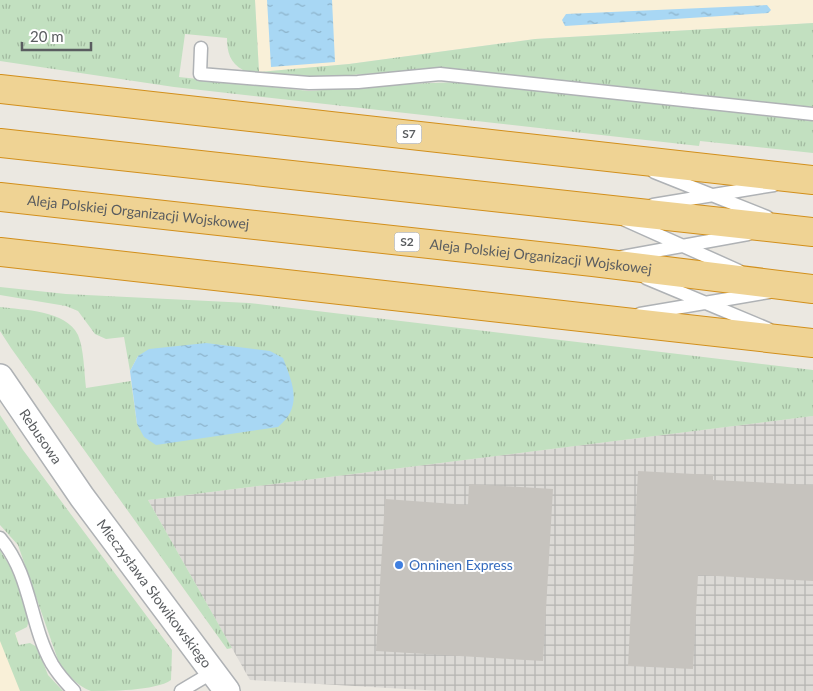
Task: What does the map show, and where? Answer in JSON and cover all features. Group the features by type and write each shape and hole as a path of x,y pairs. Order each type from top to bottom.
{"highway":[{"name":"S7","path":"0,89 810,179"},
{"path":"0,143 609,211 798,230"},
{"name":"Aleja Polskiej Organizacji Wojskowej","path":"0,197 603,263 806,288"},
{"path":"0,252 806,342"}],"street":[{"name":"Rebusowa","path":"0,376 82,497"},
{"name":"Mieczysława Słowikowskiego","path":"82,497 220,681"}],"lane":[{"path":"201,48 200,74 309,83 358,82 440,74 813,114"},
{"path":"619,158 798,230"},
{"path":"609,211 810,179"},
{"path":"609,211 767,283"},
{"path":"603,263 683,246 798,230"},
{"path":"603,263 806,342"},
{"path":"608,320 806,288"},
{"path":"0,538 10,550 25,582 51,663 61,678 74,691"},
{"path":"181,691 220,681"}],"shaded area":[{"path":"255,0 813,0 813,23 535,39 349,64 259,72"},
{"path":"813,416 813,691 441,691 250,680 148,500"},
{"path":"0,583 19,645 33,691 0,691"}],"green space":[{"path":"0,0 255,0 259,72 349,64 535,39 813,23 813,107 445,69 357,75 291,76 256,74 246,72 235,64 229,52 227,38 185,34 179,77 309,91 461,82 813,119 813,153 700,141 699,146 174,87 0,61"},
{"path":"0,287 66,294 249,303 813,370 813,416 148,500 232,648 227,649 11,348 0,331 0,307 43,313 64,320 78,335 82,347 86,388 131,381 137,424 138,356 130,371 124,337 106,339 95,334 78,311 66,306 0,295"},
{"path":"0,415 23,450 172,650 171,680 164,684 144,688 91,691 77,683 59,663 18,545 0,525"},
{"path":"0,550 17,578 29,620 27,627 15,633 19,645 30,643 37,647 48,675 63,691 20,691 0,641"}],"water":[{"path":"267,0 332,0 335,62 271,67"},
{"path":"767,5 771,10 768,13 565,26 562,20 566,14"},
{"path":"206,343 270,351 283,358 294,395 291,411 278,427 156,445 144,437 137,424 130,371 138,356 149,349"}],"building":[{"path":"638,471 713,475 713,480 813,485 813,581 698,575 693,669 628,666"},
{"path":"469,484 553,489 543,661 376,651 385,499 468,505"}],"place":[{"name":"Onninen Express","path":"399,565"}]}
